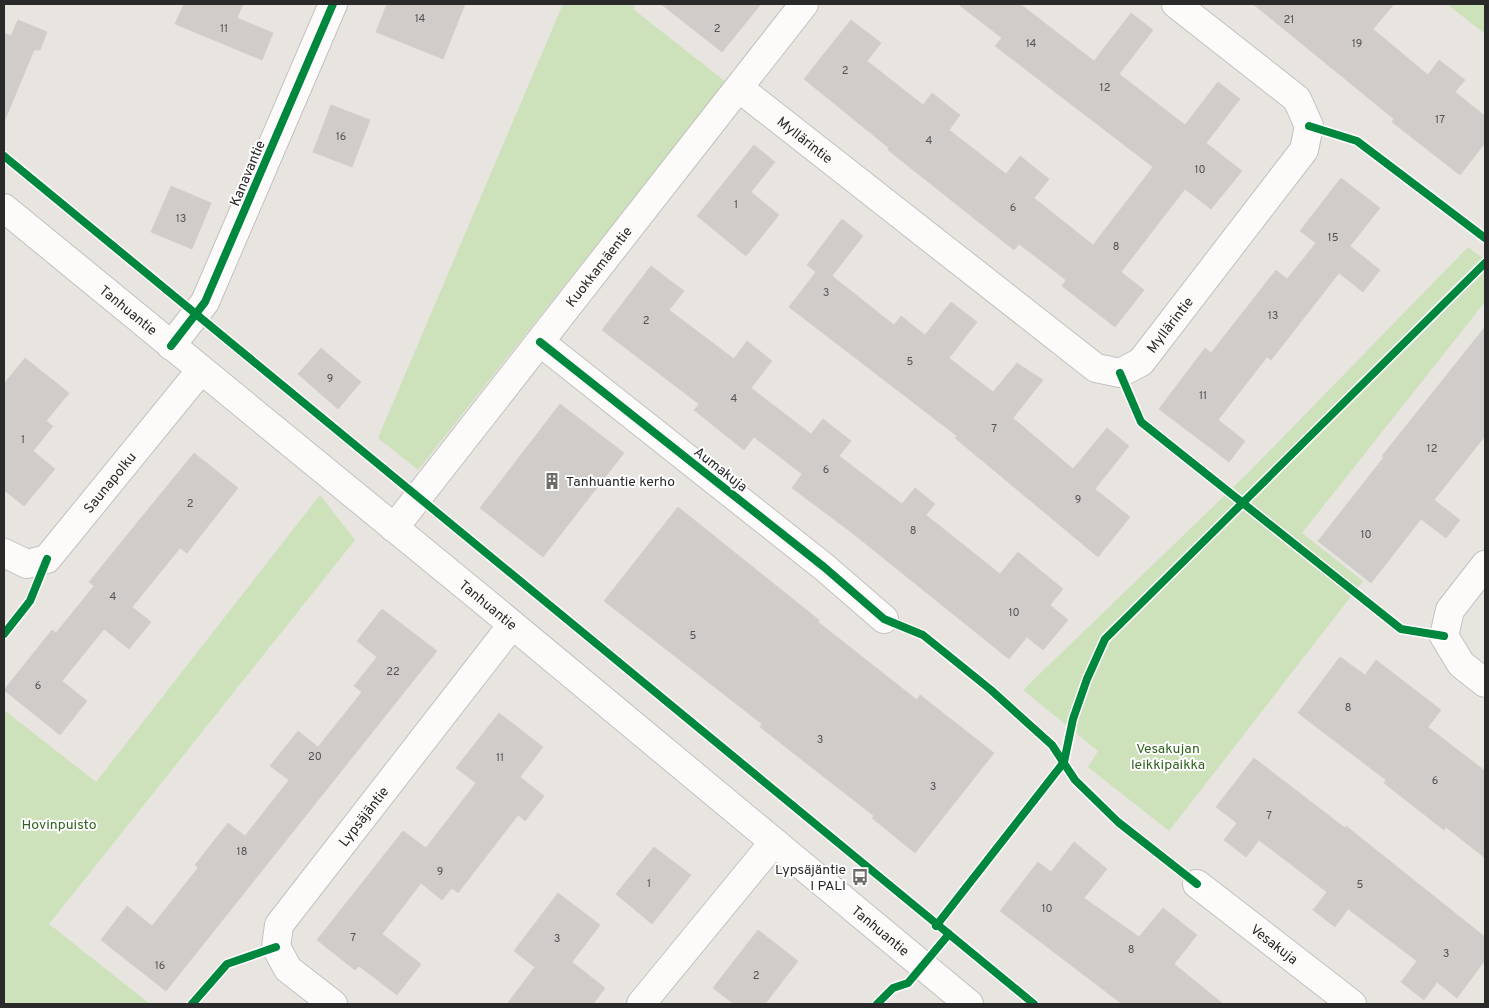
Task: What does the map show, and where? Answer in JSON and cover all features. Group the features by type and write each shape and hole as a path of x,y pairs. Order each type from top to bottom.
{"street":[{"name":"Kanavantie","path":"171,346 205,302 333,4"},
{"name":"Kuokkamäentie","path":"394,528 804,4"},
{"name":"Myllärintie","path":"739,88 1096,368 1120,373 1141,362 1304,150 1309,126 1297,99 1176,4"},
{"name":"Tanhuantie","path":"4,208 512,625 969,1004"},
{"name":"Aumakuja","path":"540,342 824,567 884,620"},
{"name":"Saunapolku","path":"4,553 27,564 47,559 202,370"},
{"path":"1485,565 1450,610 1444,636 1461,664 1485,683"},
{"name":"Lypsäjäntie","path":"333,1004 288,969 276,947 279,925 512,625"},
{"path":"641,1004 774,842"},
{"name":"Vesakuja","path":"1197,884 1352,1004"}],"green space":[{"path":"563,4 635,4 633,9 726,82 418,470 378,438"},
{"path":"1447,4 1485,4 1485,34"},
{"name":"Vesakujan leikkipaikka","path":"1468,247 1485,260 1485,302 1302,533 1363,581 1169,831 1088,767 1098,751 1023,690 1248,473"},
{"name":"Hovinpuisto","path":"320,495 355,540 49,924 150,1004 4,1004 4,710 96,782"}],"building":[{"path":"184,4 243,4 237,18 273,33 262,60 175,24"},
{"path":"387,4 465,4 443,59 376,32"},
{"path":"661,4 761,4 722,52"},
{"path":"958,4 1020,4 1094,61 1131,13 1153,30 1119,74 1185,125 1218,82 1240,99 1206,143 1242,171 1211,209 1185,189 1121,272 1144,290 1115,327 1062,286 1066,280 1019,244 1014,250 888,150 889,148 804,79 851,20 881,43 867,61 923,105 932,93 960,115 949,130 1006,174 1020,156 1049,179 1034,198 1093,245 1153,167 995,46 1002,38"},
{"path":"1253,4 1394,4 1373,29 1428,75 1439,60 1465,80 1455,92 1485,116 1485,143 1460,175 1392,122 1394,119"},
{"path":"18,20 47,32 40,50 34,50 4,122 4,33 11,36"},
{"path":"331,105 370,120 352,167 313,152"},
{"path":"754,145 775,162 751,192 779,215 746,256 697,216"},
{"path":"1341,178 1380,208 1350,246 1380,270 1363,292 1339,273 1271,360 1267,357 1218,420 1245,441 1229,462 1159,409 1205,348 1211,353 1276,270 1287,279 1316,243 1300,231"},
{"path":"171,186 211,203 192,249 151,232"},
{"path":"842,219 863,236 832,276 894,325 901,316 925,335 951,302 977,322 949,358 993,392 1017,363 1043,380 1013,418 1073,469 1107,428 1129,446 1095,489 1130,517 1098,557 955,438 957,436 789,307 816,272 807,265"},
{"path":"651,266 684,291 669,310 734,359 747,341 772,361 751,388 811,434 823,419 851,441 839,456 902,504 915,488 935,504 926,515 1000,574 1018,552 1063,589 1050,605 1068,620 1043,650 1027,637 1009,659 851,532 792,488 802,474 754,437 744,450 694,410 699,404 602,330"},
{"path":"1485,327 1485,436 1434,500 1460,520 1446,538 1421,519 1371,583 1318,541 1384,457 1382,456"},
{"path":"321,348 361,382 338,409 298,374"},
{"path":"25,358 69,393 46,421 53,426 33,451 55,469 24,506 4,490 4,384"},
{"name":"Tanhuantie kerho","path":"560,404 624,453 543,557 480,508"},
{"path":"194,453 238,488 187,553 180,548 132,607 151,622 129,649 104,629 62,681 87,701 60,735 4,690 52,630 56,633 94,586 89,582"},
{"path":"678,507 819,620 818,622 917,700 920,695 994,753 915,853 872,818 874,816 760,727 762,724 604,601"},
{"path":"382,609 437,651 166,991 101,940 127,906 152,926 198,868 195,865 228,823 245,836 289,780 270,766 298,731 318,747 362,692 354,686 377,657 357,641"},
{"path":"1340,657 1365,675 1376,660 1441,710 1428,727 1485,771 1485,858 1446,827 1444,830 1384,783 1386,780 1298,713"},
{"path":"499,713 543,747 520,777 544,796 525,821 518,815 458,893 452,888 442,900 421,883 382,934 421,964 397,995 359,966 355,970 317,940 403,831 426,848 476,783 456,768"},
{"path":"1254,758 1345,828 1346,826 1485,937 1485,960 1457,998 1437,982 1424,1000 1401,982 1417,961 1348,909 1335,927 1313,910 1327,892 1259,840 1246,857 1224,840 1237,823 1216,807"},
{"path":"1074,842 1107,869 1084,898 1139,937 1163,908 1197,935 1174,964 1223,1004 1122,1004 1000,911 1038,862 1051,872"},
{"path":"654,847 691,875 652,924 616,894"},
{"path":"558,893 600,925 572,962 605,988 593,1004 507,1004 535,967 514,951"},
{"path":"758,930 798,961 765,1004 734,1004 713,988"}],"cycle path":[{"path":"171,346 205,302 333,4"},
{"path":"1309,126 1357,141 1485,238"},
{"path":"4,156 1034,1004"},
{"path":"936,926 1064,762 1073,719 1087,679 1105,639 1485,263"},
{"path":"540,342 824,567 884,619 923,635 991,690 1052,745 1075,780 1118,822 1197,884"},
{"path":"1120,373 1141,422 1401,629 1444,636"},
{"path":"4,634 30,601 47,559"},
{"path":"877,1004 893,988 908,983 949,934"},
{"path":"192,1004 227,964 276,947"}],"place":[{"name":"Tanhuantie kerho","path":"552,481"},
{"name":"Lypsäjäntie I PALI","path":"860,877"}]}
